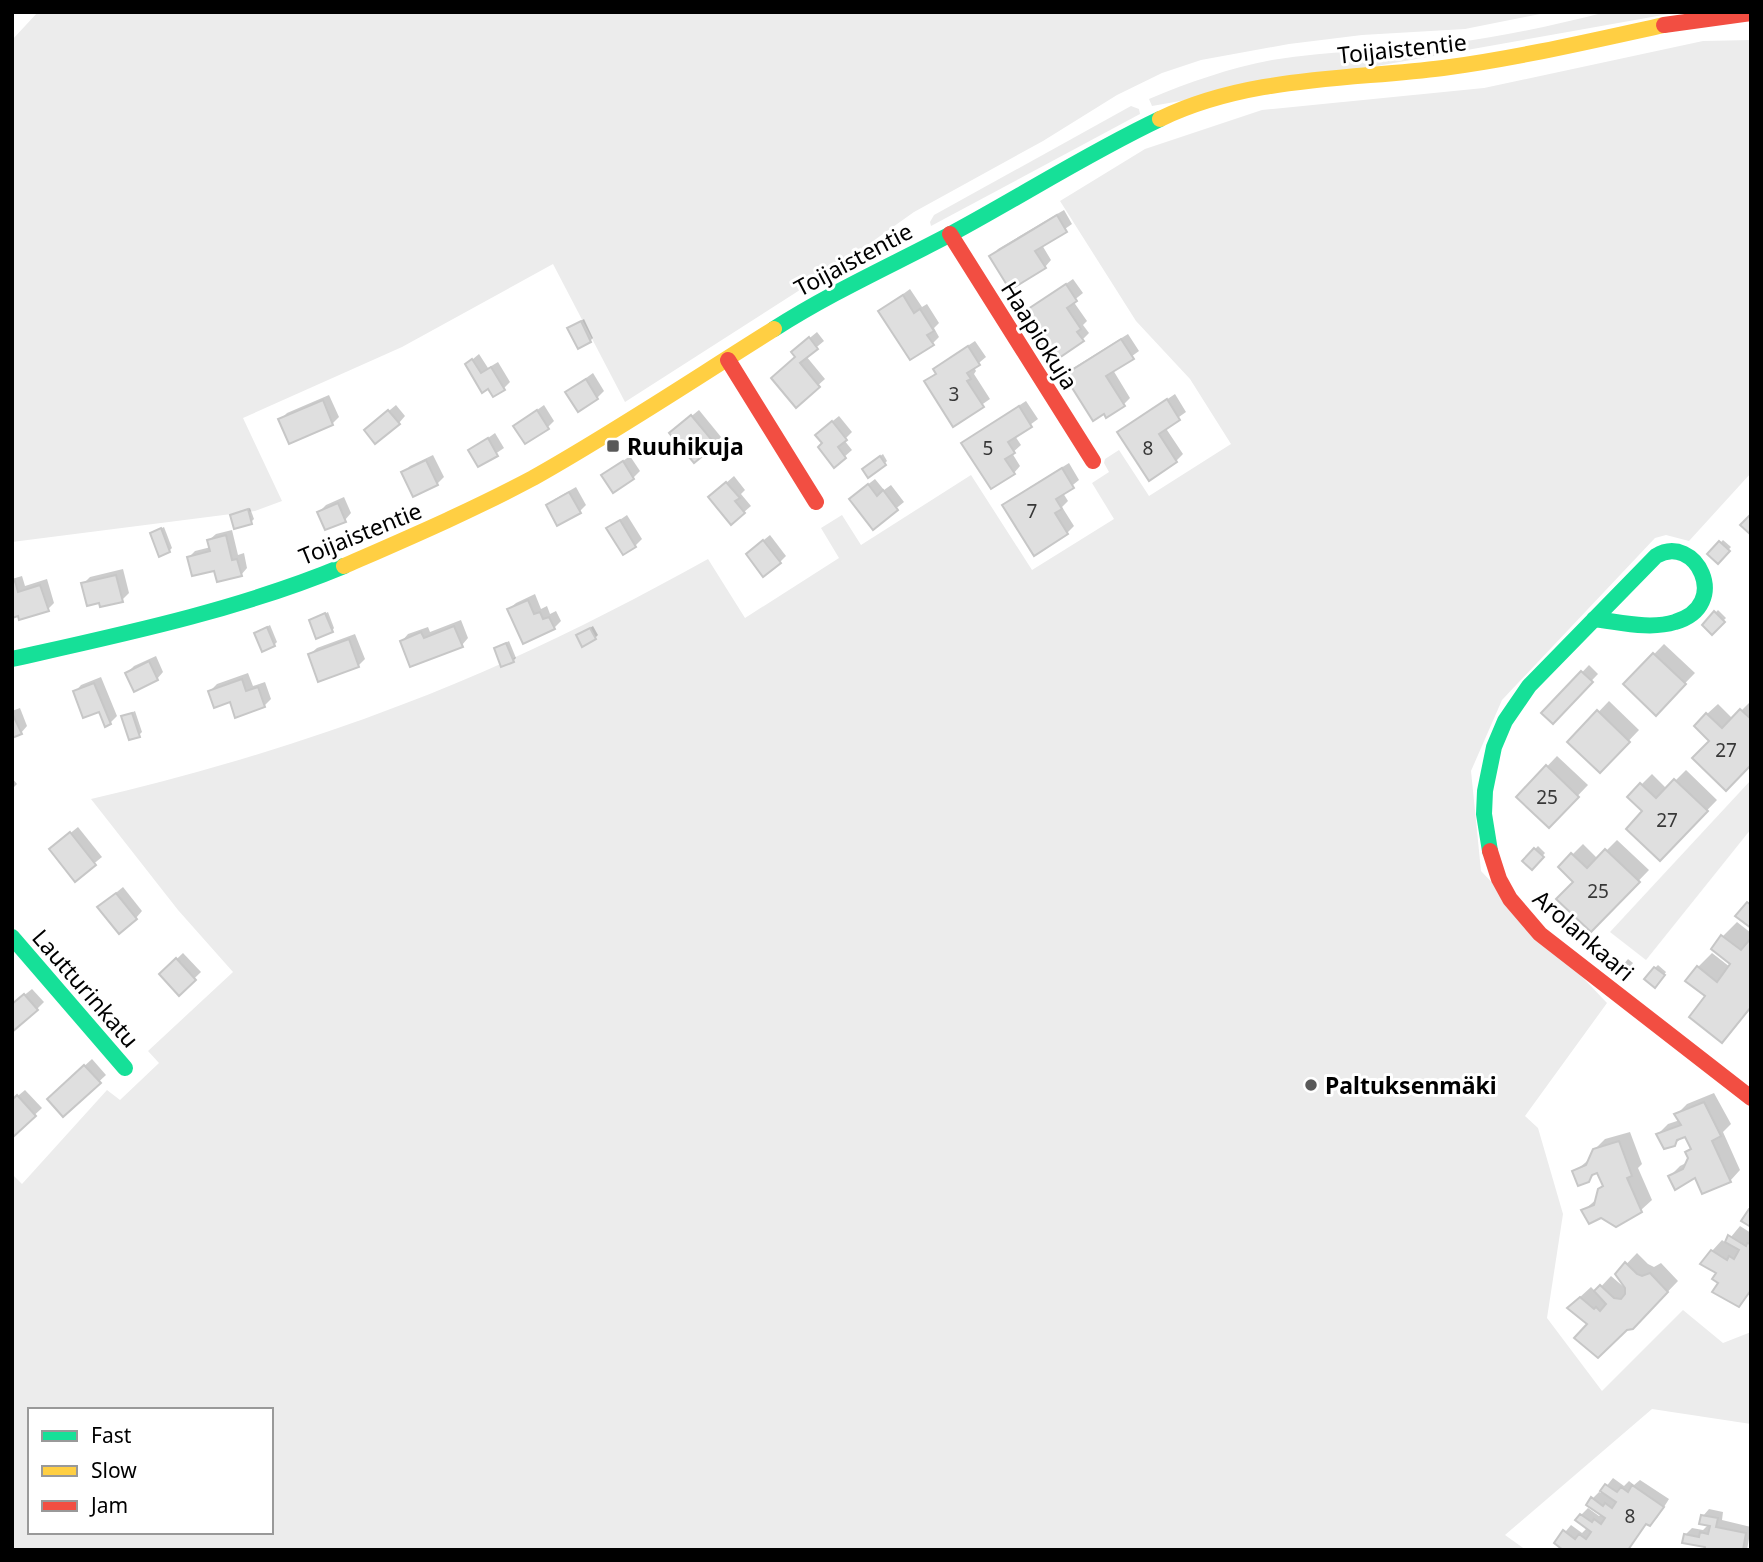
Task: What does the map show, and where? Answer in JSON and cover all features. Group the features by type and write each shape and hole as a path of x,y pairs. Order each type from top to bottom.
{"street":[{"name":"Toijaistentie","path":"12,659 183,620 332,570 444,523 532,478 605,436 802,311 950,234 1122,137 1168,115 1231,93 1307,80 1441,68 1504,59 1674,23 1751,13"},
{"name":"Haapiokuja","path":"950,234 1093,461"},
{"path":"728,360 816,502"},
{"name":"Arolankaari","path":"1594,619 1657,624 1676,622 1690,614 1700,603 1707,583 1704,575 1686,557 1667,551 1656,556 1594,619 1529,687 1512,708 1502,727 1486,775 1485,814 1491,861 1511,902 1546,939 1751,1098"},
{"name":"Lautturinkatu","path":"12,937 125,1068"}],"shaded area":[{"path":"38,12 1550,12 1465,29 1362,35 1289,44 1201,60 1162,73 1117,95 1043,141 914,212 845,261 625,402 553,264 402,347 243,418 282,501 255,511 12,542 12,40"},
{"path":"1606,12 1680,12 1152,106 1149,99 1210,76 1272,60 1453,43 1530,30"},
{"path":"1751,40 1751,473 1689,541 1666,535 1655,538 1502,700 1471,771 1481,871 1607,1003 1525,1116 1538,1128 1563,1214 1547,1318 1602,1391 1683,1310 1723,1343 1751,1332 1751,1424 1652,1409 1505,1535 1526,1550 12,1550 12,1174 22,1184 107,1090 120,1100 159,1063 148,1051 233,972 178,910 91,799 248,757 401,705 557,638 708,559 745,618 839,558 821,528 842,515 861,545 971,475 1032,570 1114,519 1092,483 1109,472 1104,463 1105,459 1119,450 1149,496 1231,444 1190,379 1136,321 1060,201 1145,149 1262,110 1484,88 1703,41"},
{"path":"1131,106 1139,109 1140,114 931,226 934,215"},
{"path":"1751,780 1751,829 1646,960 1610,932"}],"building":[{"path":"1057,215 1067,232 1035,251 1046,268 1010,290 989,256"},
{"path":"1066,284 1077,301 1067,308 1081,329 1077,332 1084,341 1059,358 1053,348 1047,352 1022,313"},
{"path":"903,295 914,313 920,309 934,331 927,335 934,345 910,360 878,311"},
{"path":"581,321 591,342 578,349 567,328"},
{"path":"809,337 818,349 800,363 820,387 796,408 771,378 795,357 791,352"},
{"path":"1121,339 1134,359 1106,376 1125,406 1106,418 1104,414 1093,421 1064,375"},
{"path":"968,346 980,365 967,373 971,379 967,381 984,407 953,427 924,381 936,374 933,369"},
{"path":"472,359 481,373 491,367 505,390 493,397 488,389 482,393 465,364"},
{"path":"586,379 598,399 578,412 565,392"},
{"path":"1167,399 1180,420 1159,434 1177,462 1149,481 1117,432"},
{"path":"323,400 333,425 289,444 278,419"},
{"path":"1019,406 1032,427 1008,442 1015,453 1005,459 1015,474 991,489 961,443"},
{"path":"388,410 400,424 375,444 364,430"},
{"path":"537,410 549,429 525,444 513,426"},
{"path":"691,415 716,445 694,463 669,433"},
{"path":"832,421 847,440 838,447 846,458 834,468 818,447 822,443 815,435"},
{"path":"488,438 498,456 478,467 468,450"},
{"path":"880,456 886,465 868,478 862,469"},
{"path":"426,460 438,485 413,497 401,472"},
{"path":"623,461 634,479 613,493 601,475"},
{"path":"1062,468 1074,488 1056,499 1062,509 1055,513 1068,534 1034,556 1002,505"},
{"path":"726,482 740,498 735,501 745,513 731,525 708,497"},
{"path":"868,484 877,496 883,490 898,510 873,530 849,499"},
{"path":"569,492 581,513 557,526 546,505"},
{"path":"338,503 346,522 325,530 317,512"},
{"path":"248,509 252,524 234,529 230,515"},
{"path":"1751,514 1751,535 1740,525"},
{"path":"620,520 636,547 623,555 606,528"},
{"path":"161,528 170,552 159,557 150,533"},
{"path":"226,535 232,560 237,559 242,576 217,582 214,571 192,576 187,557 210,551 207,540"},
{"path":"763,540 781,563 763,577 746,554"},
{"path":"1719,541 1730,551 1718,564 1707,554"},
{"path":"116,575 123,602 100,607 99,603 87,606 81,583"},
{"path":"15,581 18,592 40,585 49,611 19,620 18,616 12,618 12,582"},
{"path":"528,600 534,614 540,612 543,619 549,617 555,629 523,644 507,609"},
{"path":"1714,611 1725,622 1712,635 1702,625"},
{"path":"325,613 333,632 316,639 309,620"},
{"path":"454,626 463,647 410,667 400,641 421,632 424,638"},
{"path":"267,627 275,646 262,652 254,633"},
{"path":"590,628 596,639 582,647 576,635"},
{"path":"349,639 359,667 318,682 308,654"},
{"path":"506,643 514,662 501,667 494,648"},
{"path":"1653,653 1686,684 1656,716 1623,684"},
{"path":"149,661 158,680 134,692 125,673"},
{"path":"1581,671 1593,682 1553,724 1541,713"},
{"path":"242,679 246,691 258,687 265,707 235,718 230,702 214,708 208,691"},
{"path":"94,683 111,724 105,727 99,712 83,718 73,691"},
{"path":"1740,709 1751,719 1751,765 1726,791 1692,758 1709,741 1694,726 1706,713 1722,728"},
{"path":"1597,710 1630,742 1600,773 1567,742"},
{"path":"12,713 22,734 12,738"},
{"path":"132,713 140,737 129,740 121,716"},
{"path":"1546,765 1579,797 1549,828 1516,797"},
{"path":"1674,779 1708,811 1660,861 1626,829 1642,811 1627,797 1640,783 1656,798"},
{"path":"70,832 96,865 75,882 49,849"},
{"path":"1534,848 1544,857 1532,870 1522,861"},
{"path":"1605,849 1640,882 1591,932 1556,899 1573,882 1558,867 1571,853 1587,868"},
{"path":"116,893 137,919 119,934 97,907"},
{"path":"1747,902 1751,905 1751,928 1735,916"},
{"path":"1721,935 1741,950 1751,938 1751,1007 1722,1043 1689,1017 1705,996 1685,981 1697,966 1717,982 1730,964 1711,949"},
{"path":"176,958 196,980 179,996 159,974"},
{"path":"1654,967 1665,975 1655,988 1644,979"},
{"path":"24,994 38,1010 12,1032 12,1004"},
{"path":"84,1065 101,1083 63,1117 47,1099"},
{"path":"17,1095 36,1116 12,1138 12,1100"},
{"path":"1704,1102 1721,1136 1712,1141 1731,1182 1702,1194 1695,1178 1675,1190 1668,1176 1683,1169 1688,1158 1685,1152 1691,1149 1685,1137 1677,1140 1675,1146 1664,1149 1656,1134 1681,1125 1674,1114"},
{"path":"1619,1141 1632,1176 1627,1178 1642,1212 1616,1227 1601,1218 1589,1224 1581,1210 1594,1205 1598,1189 1603,1186 1597,1173 1592,1175 1589,1182 1578,1186 1572,1171 1586,1165 1593,1149"},
{"path":"1751,1209 1751,1227 1741,1221"},
{"path":"1728,1235 1746,1246 1747,1243 1751,1244 1751,1290 1739,1307 1712,1292 1718,1283 1712,1279 1716,1273 1700,1264 1711,1250 1727,1260 1729,1256 1734,1259 1739,1250 1725,1242"},
{"path":"1625,1262 1637,1274 1642,1276 1650,1273 1668,1292 1633,1329 1627,1330 1598,1358 1574,1338 1587,1324 1567,1308 1580,1297 1600,1311 1606,1304 1594,1291 1600,1285 1614,1298 1621,1299 1625,1288 1615,1274"},
{"path":"1605,1484 1617,1492 1621,1487 1628,1492 1632,1485 1664,1507 1650,1526 1646,1524 1628,1550 1563,1550 1554,1543 1563,1530 1575,1539 1579,1534 1586,1539 1591,1532 1575,1520 1580,1514 1601,1524 1605,1518 1586,1505 1591,1497 1603,1506 1605,1503 1612,1508 1616,1502 1600,1491"},
{"path":"1701,1515 1718,1518 1716,1527 1746,1533 1743,1550 1705,1550 1705,1547 1682,1543 1684,1534 1699,1537 1700,1532 1708,1534 1710,1526 1699,1524"}],"traffic: fast":[{"path":"774,329 1160,119"},
{"path":"1490,851 1484,814 1485,791 1494,747 1505,721 1529,686 1656,556 1670,551 1684,554 1702,574 1705,587 1702,601 1692,613 1675,622 1645,625 1624,623 1604,620 1594,619"},
{"path":"12,659 222,608 304,582 344,566"},
{"path":"12,937 125,1068"}],"traffic: slow":[{"path":"1160,119 1194,105 1264,87 1471,64 1664,25"},
{"path":"344,566 463,513 533,478 774,329"}],"traffic: jam":[{"path":"1664,25 1751,13"},
{"path":"950,234 1093,461"},
{"path":"728,360 816,502"},
{"path":"1490,851 1499,879 1510,899 1540,934 1751,1098"}],"place":[{"name":"Ruuhikuja","path":"613,446"},
{"name":"Paltuksenmäki","path":"1311,1085"}]}
